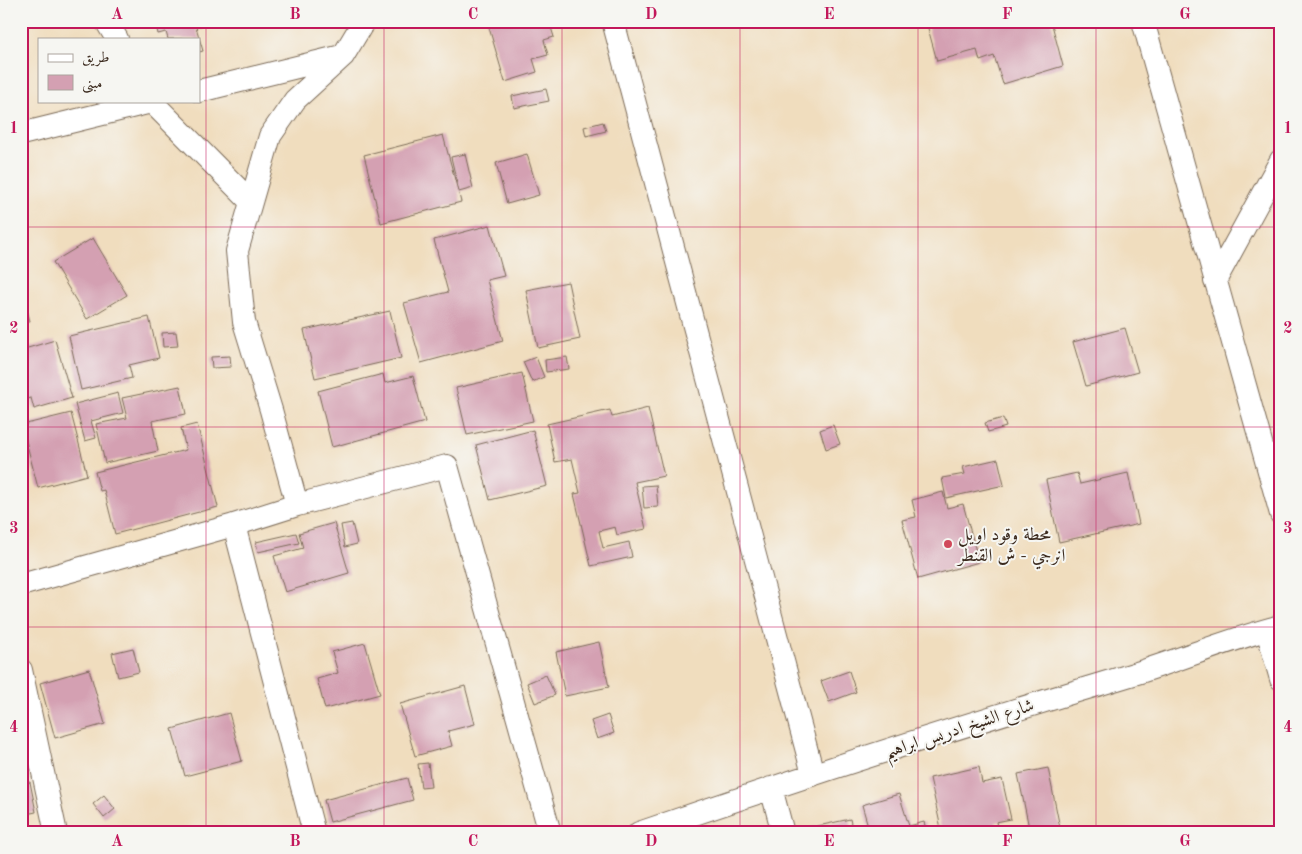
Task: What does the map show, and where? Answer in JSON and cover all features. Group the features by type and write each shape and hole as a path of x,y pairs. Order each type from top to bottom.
{"street":[{"path":"106,21 116,38"},
{"path":"297,505 244,322 237,251 270,136 295,100 343,56 364,21"},
{"path":"613,21 813,774"},
{"path":"1143,21 1281,514"},
{"path":"200,91 343,56"},
{"path":"21,134 153,102 251,202"},
{"path":"1215,281 1281,160"},
{"path":"21,586 297,505 447,466 550,833"},
{"path":"234,525 314,833"},
{"path":"1274,628 1281,679"},
{"name":"شارع الشيخ ادريس ابراهيم","path":"639,833 813,774 1274,628"},
{"path":"21,670 56,833"},
{"path":"771,788 783,833"}],"building":[{"path":"155,21 216,21 196,27 199,38 168,38 166,32 158,34"},
{"path":"487,21 549,21 554,37 544,40 548,55 533,59 537,72 505,82"},
{"path":"926,21 1051,21 1063,66 1003,84 994,56 980,61 977,50 937,61"},
{"path":"1239,21 1267,21 1267,22 1241,29"},
{"path":"200,41 203,51 200,52"},
{"path":"546,89 549,101 514,108 512,96"},
{"path":"603,122 606,131 586,136 584,127"},
{"path":"443,135 461,202 381,223 364,155"},
{"path":"465,154 473,188 459,192 451,157"},
{"path":"527,154 539,195 507,204 496,163"},
{"path":"490,225 504,276 487,280 503,341 421,363 404,303 448,292 434,240"},
{"path":"93,238 127,295 87,319 53,262"},
{"path":"568,282 580,339 538,348 526,290"},
{"path":"21,287 30,321 21,323"},
{"path":"390,311 401,358 315,378 304,330"},
{"path":"149,317 159,358 129,365 132,378 81,390 69,336"},
{"path":"1125,328 1138,372 1086,386 1073,342"},
{"path":"176,332 178,346 163,347 162,333"},
{"path":"55,340 72,398 34,409 31,398 21,401 21,350"},
{"path":"230,356 231,367 212,368 211,357"},
{"path":"536,357 544,377 532,382 523,362"},
{"path":"567,357 569,369 546,372 545,360"},
{"path":"522,373 533,421 467,435 456,388"},
{"path":"383,374 385,383 413,376 425,422 332,447 318,391"},
{"path":"180,386 186,414 152,421 158,451 105,463 96,424 127,418 122,398"},
{"path":"118,393 123,413 91,421 96,438 85,441 75,404"},
{"path":"648,408 664,476 635,482 646,529 617,535 615,527 599,531 603,548 629,542 632,557 591,566 574,494 580,493 572,459 555,462 547,424 610,410 612,417"},
{"path":"71,413 87,475 38,488 22,425"},
{"path":"1003,418 1006,427 988,432 985,423"},
{"path":"197,424 218,507 115,534 104,490 100,491 95,472 186,450 181,428"},
{"path":"833,425 840,444 826,449 820,430"},
{"path":"533,430 547,486 490,500 476,445"},
{"path":"998,459 1004,485 946,498 942,478 965,474 963,467"},
{"path":"1077,473 1080,484 1128,473 1139,524 1059,542 1046,480"},
{"path":"656,485 658,507 644,508 642,486"},
{"path":"943,492 947,508 963,504 979,562 918,579 902,520 916,517 912,500"},
{"path":"334,523 349,573 285,592 274,556 303,548 299,533"},
{"path":"352,523 357,544 345,547 341,525"},
{"path":"296,533 299,543 258,552 256,542"},
{"path":"599,642 609,687 565,696 556,652"},
{"path":"365,643 380,694 325,709 317,679 338,673 332,652"},
{"path":"133,648 139,672 118,677 112,653"},
{"path":"89,669 105,724 55,738 40,683"},
{"path":"849,671 856,692 829,702 821,681"},
{"path":"546,675 555,695 535,703 527,683"},
{"path":"465,686 475,724 448,731 452,746 415,756 400,704"},
{"path":"229,713 242,761 185,776 172,729"},
{"path":"608,715 614,733 597,739 591,721"},
{"path":"428,763 431,787 421,788 418,764"},
{"path":"979,767 982,783 1002,779 1011,819 996,822 998,831 988,833 942,833 930,778"},
{"path":"1048,768 1060,828 1030,833 1018,774"},
{"path":"407,778 413,800 330,822 324,800"},
{"path":"30,782 36,812 21,815 21,784"},
{"path":"899,794 909,826 924,822 927,833 870,833 862,805"},
{"path":"104,795 115,809 104,818 93,804"},
{"path":"850,819 853,833 796,833 795,831"}],"place":[{"name":"محطة وقود اويل انرجي - ش القنطر","path":"948,544"}]}
